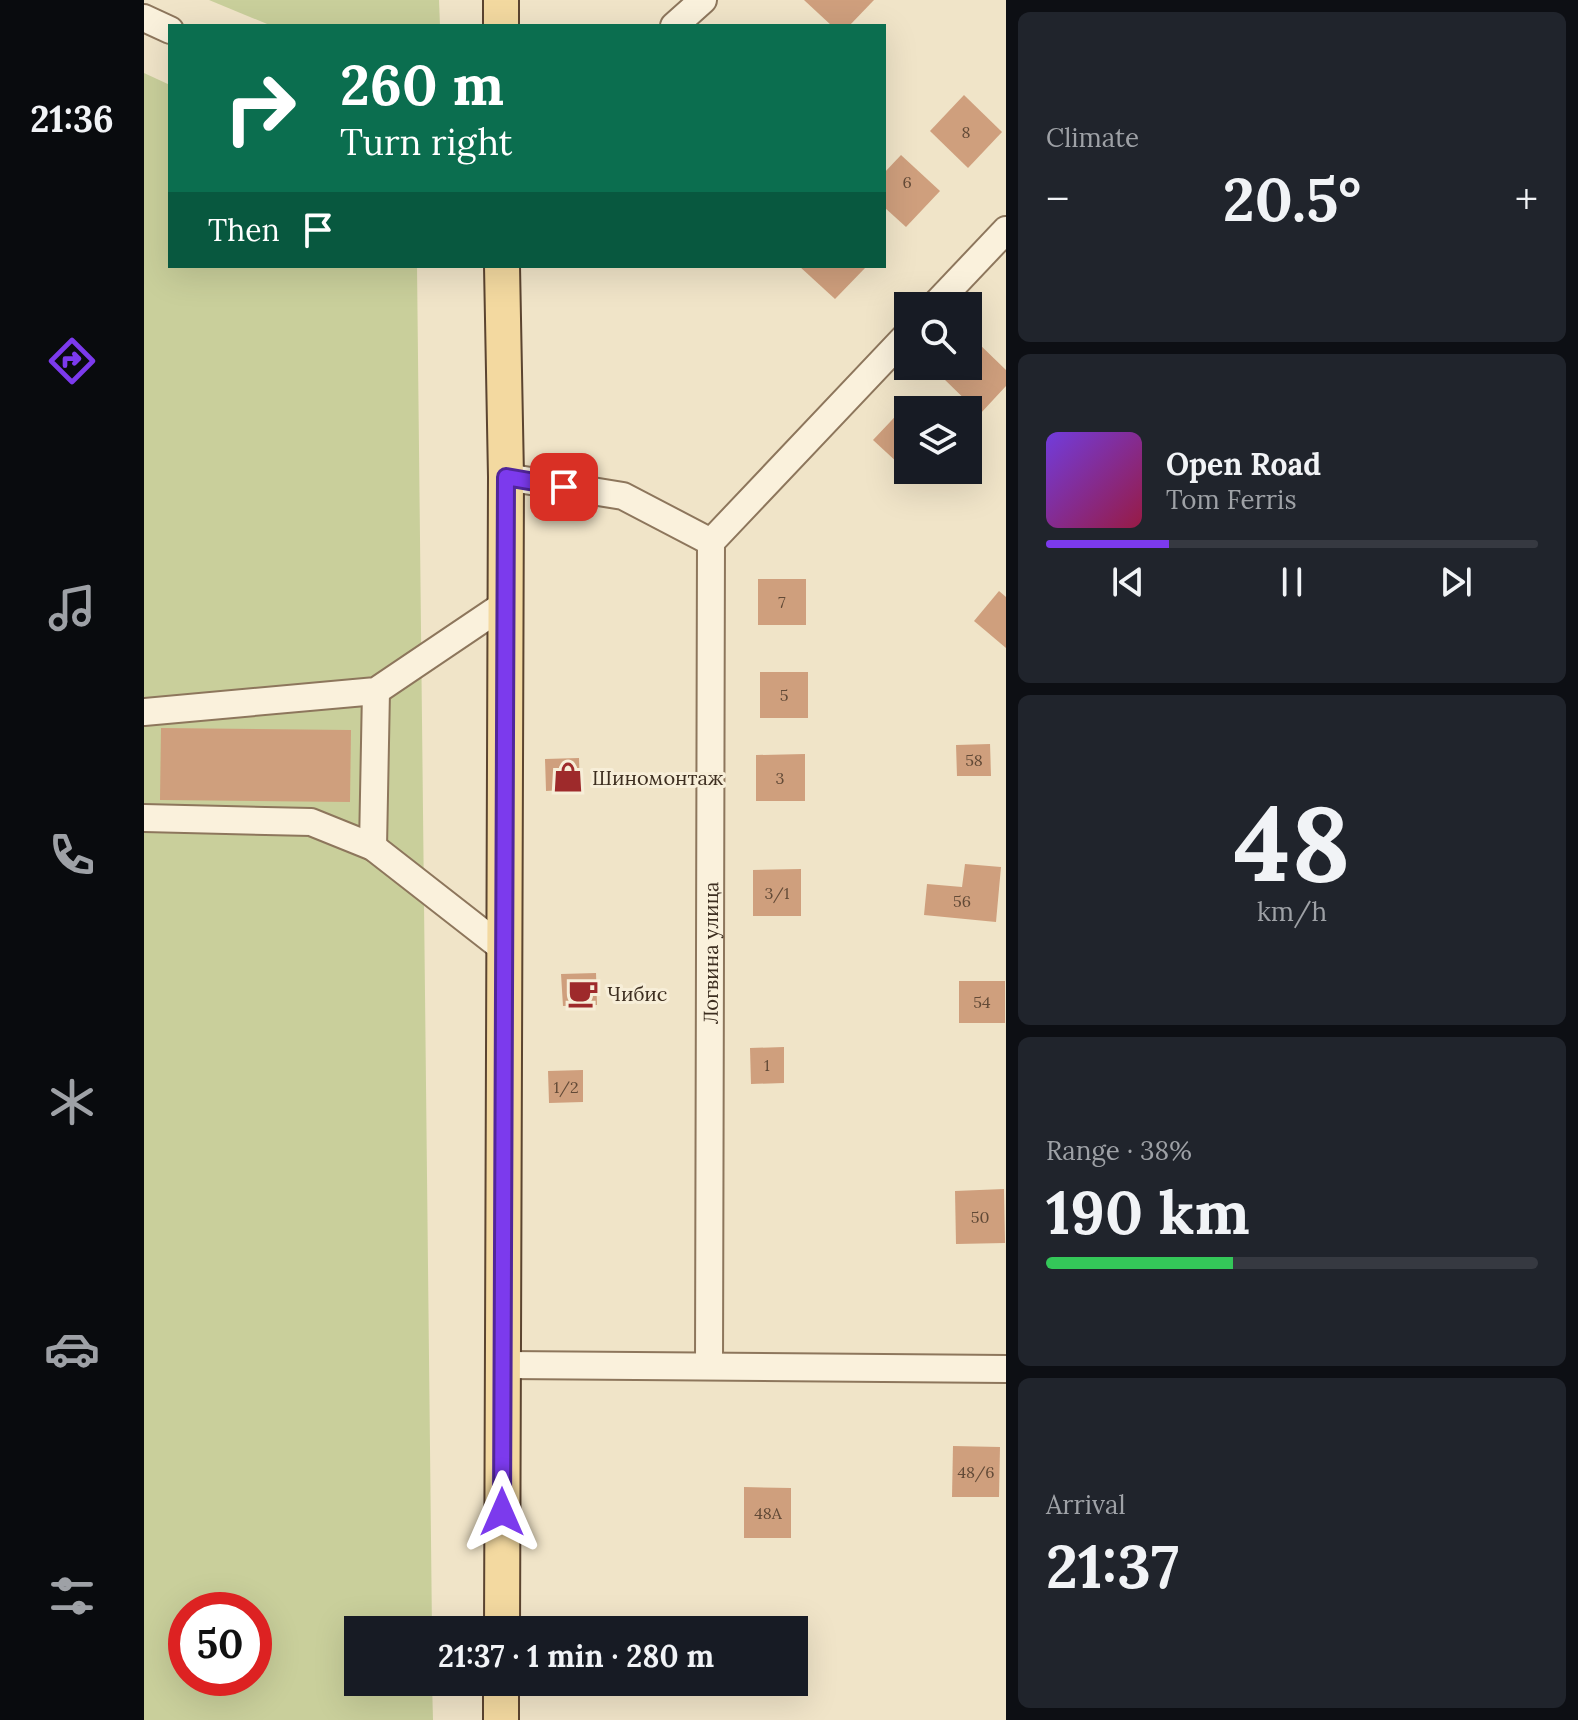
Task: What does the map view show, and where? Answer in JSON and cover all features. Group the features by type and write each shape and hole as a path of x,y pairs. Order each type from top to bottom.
{"main road":[{"path":"501,0 501,24"},
{"path":"502,268 506,477 502,1616"},
{"path":"501,1696 501,1720"}],"street":[{"path":"144,18 168,29"},
{"path":"947,292 1006,230"},
{"path":"506,477 623,496 711,542 894,349"},
{"name":"Логвина улица","path":"709,1365 711,542"},
{"path":"144,712 376,691 505,604"},
{"path":"373,847 376,691"},
{"path":"144,818 311,822 373,847 505,950"},
{"path":"503,1365 1006,1369"}],"green space":[{"path":"209,0 439,0 440,24 267,24"},
{"path":"144,73 168,84 168,268 417,268 432,1616 344,1616 344,1696 432,1696 433,1720 144,1720"}],"building":[{"path":"804,0 874,0 851,24 830,24"},
{"path":"964,95 1002,132 968,168 930,131"},
{"path":"901,155 940,191 906,227 886,209 886,171"},
{"path":"801,268 865,268 835,299"},
{"path":"982,347 1006,370 1006,386 982,412 982,396 962,396 945,380 982,380"},
{"path":"894,418 894,459 873,440"},
{"path":"758,579 806,579 806,625 758,625"},
{"path":"999,591 1006,597 1006,648 974,621"},
{"path":"760,672 808,672 808,718 760,718"},
{"path":"161,728 351,730 350,802 160,800"},
{"path":"990,744 991,776 957,776 956,745"},
{"path":"805,754 805,801 756,801 756,755"},
{"path":"579,758 580,789 546,791 545,759"},
{"path":"965,864 1001,867 996,922 924,915 927,884 962,887"},
{"path":"801,869 801,916 753,916 753,870"},
{"path":"596,973 597,1005 563,1006 561,974"},
{"path":"959,981 1005,981 1005,1023 959,1023"},
{"path":"784,1047 784,1083 751,1084 750,1048"},
{"path":"583,1070 583,1102 549,1103 548,1071"},
{"path":"1004,1189 1005,1243 956,1244 955,1191"},
{"path":"953,1446 1000,1447 999,1497 952,1497"},
{"path":"744,1487 791,1488 791,1538 744,1538"}],"place":[{"name":"Шиномонтаж","path":"568,777"},
{"name":"Чибис","path":"583,993"}],"route":[{"path":"502,1512 506,477 564,487"}]}
